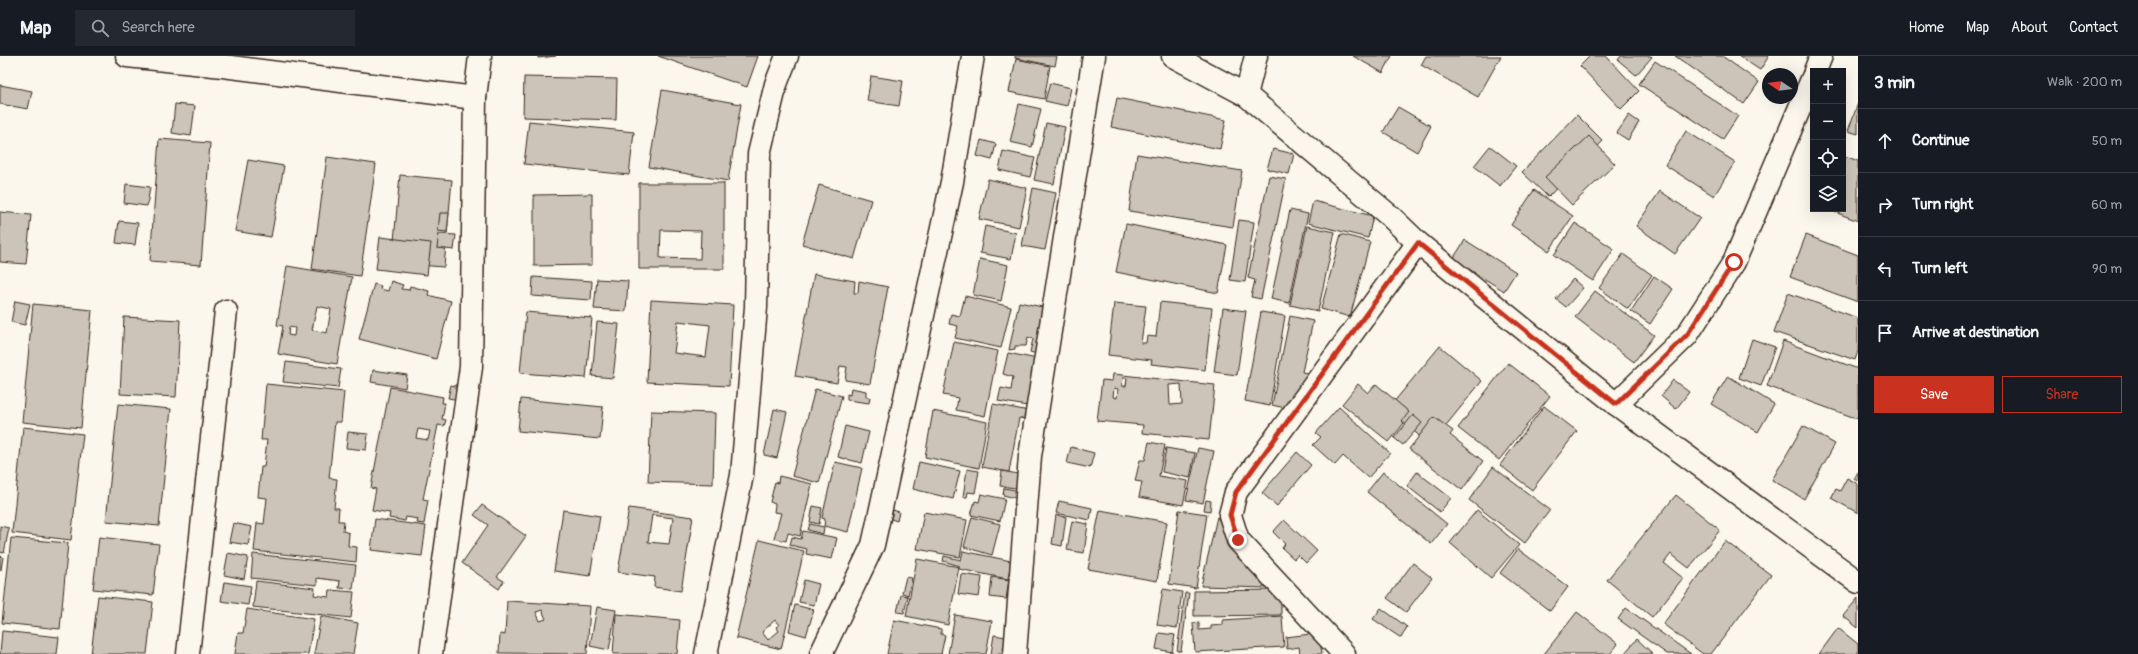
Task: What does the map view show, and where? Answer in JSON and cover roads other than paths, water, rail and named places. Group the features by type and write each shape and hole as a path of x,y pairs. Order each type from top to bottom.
{"street":[{"path":"127,56 224,61 475,98"},
{"path":"431,654 471,367 475,98 480,56"},
{"path":"706,654 742,475 756,307 759,154 776,84 786,56"},
{"path":"821,654 873,545 952,182 973,56"},
{"path":"1015,654 1030,456 1094,56"},
{"path":"1173,56 1246,95 1391,217 1418,243 1616,404 1858,582"},
{"path":"1246,95 1256,56"},
{"path":"1817,68 1821,56"},
{"path":"1616,404 1687,335 1734,262 1810,84"},
{"path":"1344,654 1238,540 1230,515 1236,492 1418,243"},
{"path":"188,654 226,311"}]}
